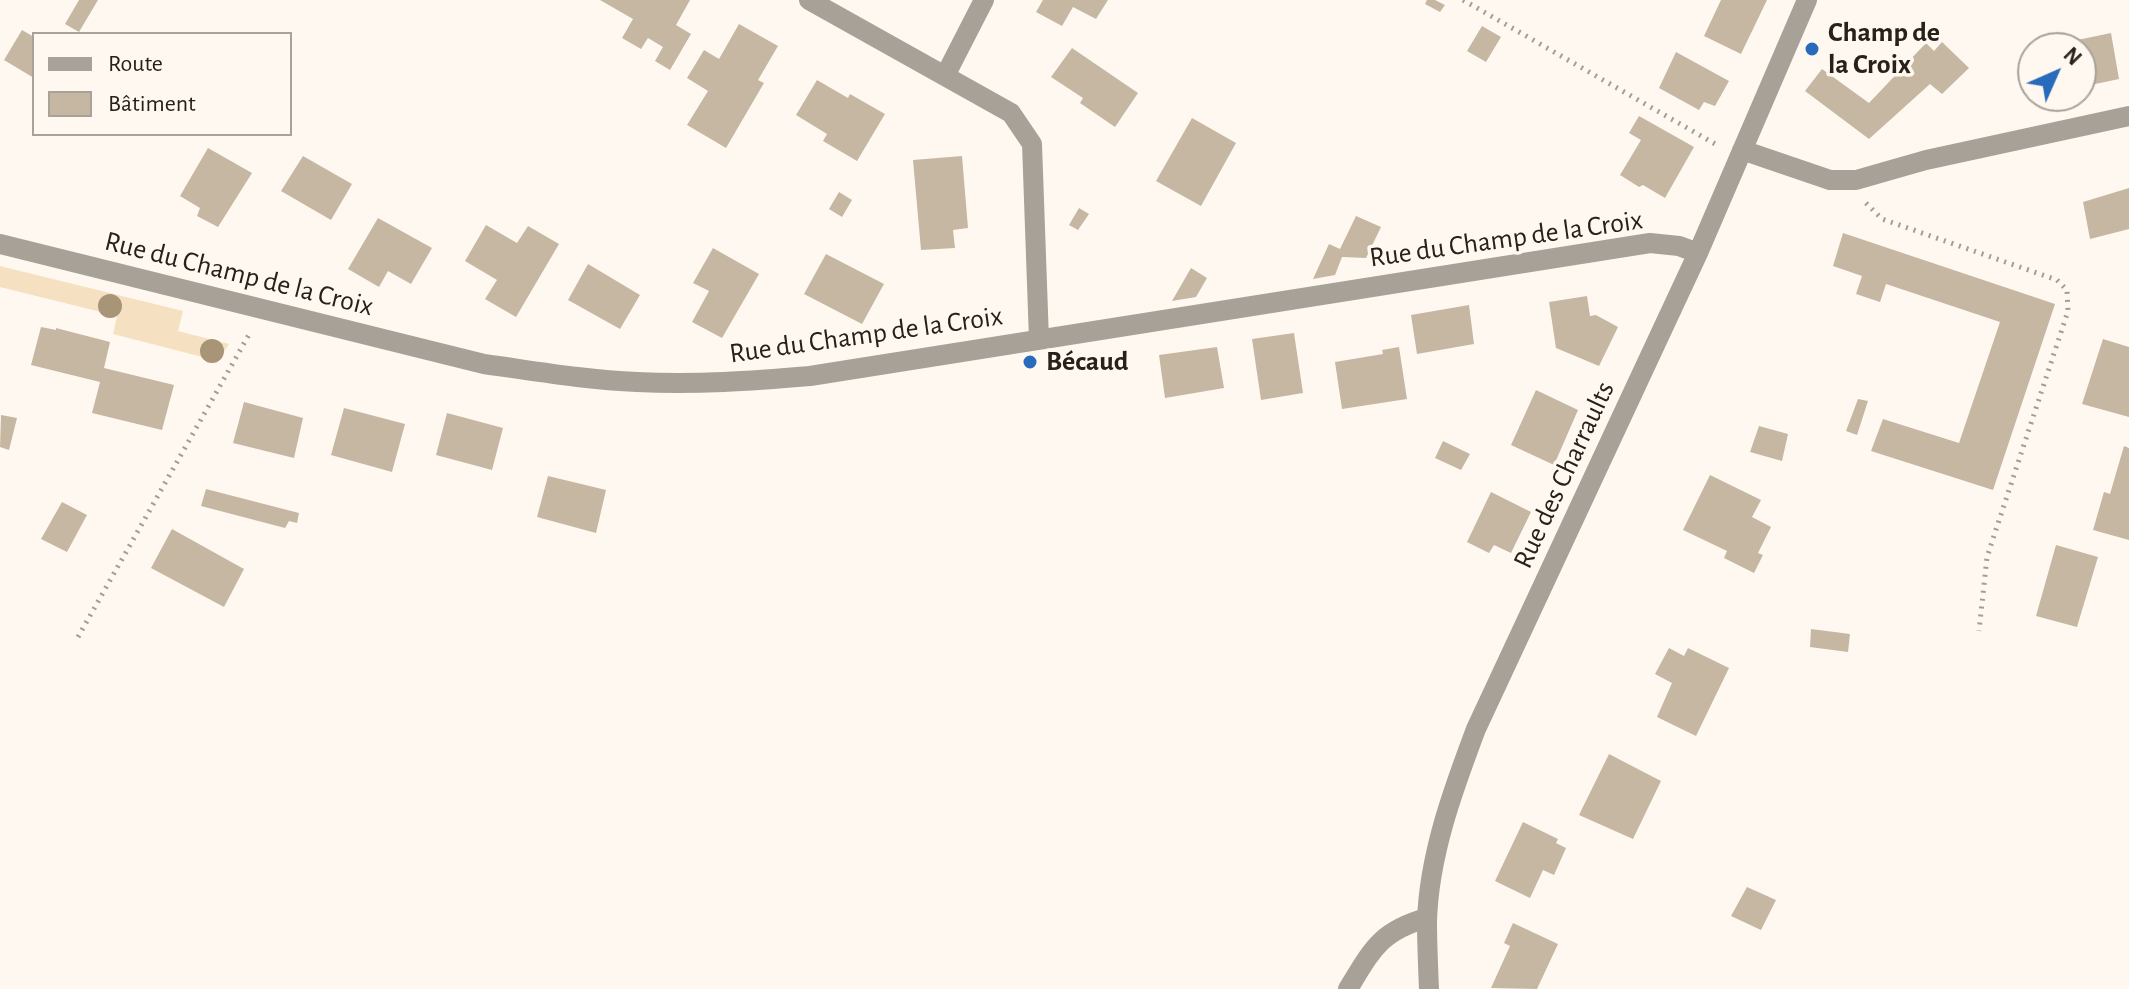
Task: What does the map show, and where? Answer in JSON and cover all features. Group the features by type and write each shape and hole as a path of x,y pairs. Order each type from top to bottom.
{"street":[{"path":"809,0 1011,113 1032,144 1039,340"},
{"path":"945,76 984,0"},
{"name":"Rue des Charraults","path":"1429,989 1427,918 1437,852 1450,802 1476,729 1698,253 1807,0"},
{"path":"1741,154 1818,177 1856,180 1926,160 2129,116"},
{"name":"Rue du Champ de la Croix","path":"0,244 484,364 637,382 718,383 810,376 1650,243 1679,246 1698,253"},
{"path":"1348,989 1375,945 1404,925 1427,918"}],"path":[{"path":"1463,0 1741,154"},
{"path":"1856,180 1870,209 1882,219 2057,280 2067,290 2068,311 1987,557 1979,631"},
{"path":"78,637 264,309"}],"shaded area":[{"path":"0,266 183,311 178,331 229,344 218,361 113,334 117,316 0,287"}],"building":[{"path":"79,0 98,0 79,32 65,24"},
{"path":"600,0 690,0 676,25 691,34 670,70 655,61 663,47 648,38 641,49 622,38 633,19"},
{"path":"1043,0 1108,0 1096,19 1073,7 1062,26 1036,12"},
{"path":"1427,0 1445,5 1440,12 1425,4"},
{"path":"1721,0 1767,0 1741,54 1704,36"},
{"path":"739,24 778,46 758,80 764,83 726,148 687,125 708,91 687,78 704,50 719,59"},
{"path":"1482,26 1501,37 1486,62 1467,51"},
{"path":"22,30 32,36 32,77 4,60"},
{"path":"2111,33 2119,79 2097,84 2097,36"},
{"path":"1942,42 1969,68 1942,94 1930,84 1869,139 1805,91 1822,69 1869,103 1926,43 1934,51"},
{"path":"1072,48 1138,93 1115,127 1080,103 1083,98 1051,77"},
{"path":"1676,52 1729,81 1715,106 1704,102 1699,110 1659,88"},
{"path":"817,80 885,114 857,161 823,141 827,134 796,115"},
{"path":"1639,116 1694,147 1665,198 1620,175 1641,140 1629,133"},
{"path":"1192,118 1236,143 1201,206 1156,181"},
{"path":"208,148 252,173 218,227 197,216 200,208 180,196"},
{"path":"303,156 352,184 331,220 281,191"},
{"path":"962,156 968,228 953,230 955,248 921,250 913,160"},
{"path":"2129,188 2129,229 2090,239 2083,202"},
{"path":"839,192 852,200 842,217 829,209"},
{"path":"1079,208 1089,214 1078,230 1069,225"},
{"path":"1356,216 1381,227 1366,258 1342,257 1335,275 1313,279 1329,244 1340,249"},
{"path":"378,218 432,248 411,284 388,271 379,287 348,269"},
{"path":"486,225 517,243 528,226 559,244 516,317 485,299 497,280 465,261"},
{"path":"1843,233 2055,304 1993,490 1871,451 1883,419 1959,443 2000,322 1886,284 1880,302 1856,294 1862,276 1833,266"},
{"path":"713,248 759,274 722,338 692,322 709,291 693,283"},
{"path":"826,254 884,284 862,324 804,294"},
{"path":"588,264 640,295 620,329 568,300"},
{"path":"1191,268 1207,278 1196,297 1172,301"},
{"path":"1587,296 1590,316 1596,315 1618,327 1599,366 1556,348 1549,302"},
{"path":"1469,305 1474,344 1417,354 1411,315"},
{"path":"41,327 110,342 104,368 174,385 162,430 92,413 100,382 31,365"},
{"path":"1294,333 1303,393 1261,400 1252,339"},
{"path":"2103,339 2129,347 2129,417 2082,404"},
{"path":"1217,347 1224,388 1165,398 1159,355"},
{"path":"1399,347 1407,399 1342,409 1335,362 1383,354 1382,350"},
{"path":"1536,390 1578,410 1554,465 1511,445"},
{"path":"1858,399 1868,401 1857,435 1846,431"},
{"path":"244,402 303,418 294,458 233,443"},
{"path":"344,408 405,424 392,472 331,455"},
{"path":"447,413 503,428 492,470 436,455"},
{"path":"1,415 17,418 9,450 0,447"},
{"path":"1759,426 1788,434 1782,461 1750,452"},
{"path":"1443,441 1470,454 1461,470 1435,458"},
{"path":"2124,446 2129,448 2129,540 2093,530 2104,492 2110,494"},
{"path":"1710,475 1761,500 1752,517 1771,527 1758,553 1763,555 1754,573 1724,558 1727,551 1683,530"},
{"path":"548,476 606,490 596,533 537,517"},
{"path":"206,489 299,513 297,523 289,521 285,528 201,506"},
{"path":"1491,492 1531,512 1511,553 1494,545 1489,553 1467,542"},
{"path":"62,502 87,515 67,552 41,539"},
{"path":"172,529 244,569 224,607 151,568"},
{"path":"2056,545 2098,557 2077,627 2036,616"},
{"path":"1811,629 1850,634 1848,652 1810,647"},
{"path":"1669,648 1684,656 1688,648 1729,668 1696,736 1657,717 1672,683 1655,674"},
{"path":"1609,754 1661,781 1633,839 1579,815"},
{"path":"1523,822 1558,839 1556,843 1566,848 1554,875 1543,870 1530,898 1495,881"},
{"path":"1747,887 1776,900 1761,930 1731,916"},
{"path":"1513,923 1558,944 1537,989 1491,988 1510,946 1504,943"}],"place":[{"name":"Champ de la Croix","path":"1812,49"},
{"name":"Bécaud","path":"1030,362"}]}
